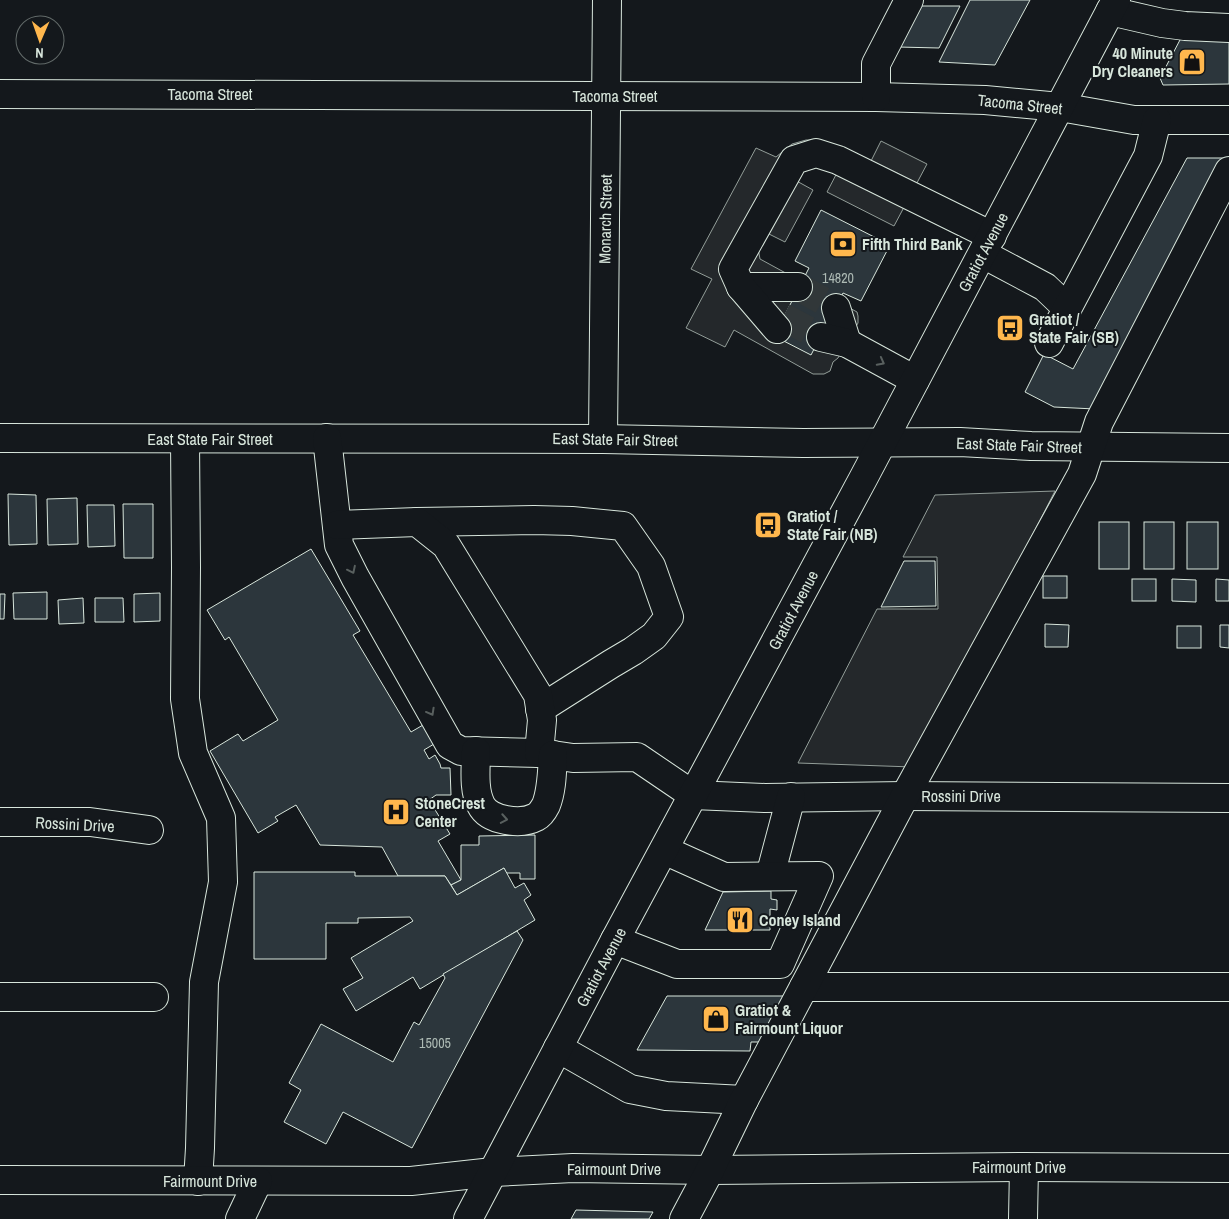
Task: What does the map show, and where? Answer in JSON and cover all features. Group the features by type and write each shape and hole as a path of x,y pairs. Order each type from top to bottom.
{"street":[{"name":"Monarch Street","path":"603,439 607,0"},
{"path":"876,97 876,64 909,0"},
{"path":"1113,6 1162,23 1229,28"},
{"name":"Gratiot Avenue","path":"468,1219 1113,6"},
{"name":"Tacoma Street","path":"0,94 876,97 985,100 1060,107 1134,120 1229,120"},
{"path":"1049,343 1148,156 1157,120"},
{"path":"741,287 788,307 741,287 733,269 794,160 816,153 838,160 987,245 1046,287 1067,308"},
{"path":"684,1219 744,1100 905,796 1079,480 1104,412 1229,171"},
{"path":"847,344 826,327 847,344 915,380"},
{"name":"East State Fair Street","path":"0,438 603,439 960,442 1092,448 1229,448"},
{"path":"327,438 339,545 355,577 450,745 461,750 546,754 573,758 637,758 693,795"},
{"path":"185,439 185,699 194,753 221,818 223,882 204,982 198,1181"},
{"path":"337,525 534,520 572,521 623,526 651,566 669,616 654,636 540,709"},
{"path":"417,522 446,545 538,695 550,791 545,805 538,816 530,819 509,821 494,817 482,808 477,797 476,751"},
{"name":"Rossini Drive","path":"693,795 791,798 905,796 1229,798"},
{"path":"770,876 791,798"},
{"name":"Rossini Drive","path":"0,822 90,822 149,830"},
{"path":"615,940 677,964 780,964 819,876 724,877 664,850"},
{"path":"804,987 1229,987"},
{"path":"0,997 154,997"},
{"path":"558,1048 630,1089 666,1096 744,1100"},
{"path":"1023,1219 1024,1166"},
{"name":"Fairmount Drive","path":"0,1180 411,1181 493,1172 573,1168 710,1170 1024,1166 1229,1168"},
{"path":"240,1219 258,1181"}],"shaded area":[{"path":"806,140 821,140 871,161 881,141 927,164 894,226 827,192 839,169 806,166 793,179 813,190 785,242 765,232 758,248 760,259 857,312 858,323 838,358 833,362 830,371 824,374 813,374 734,330 725,347 686,328 712,279 691,269 756,148 776,157 792,144"},
{"path":"1055,491 913,767 798,763 877,609 938,609 937,557 903,557 935,495"}],"building":[{"path":"970,0 1030,0 995,65 939,62"},
{"path":"920,6 960,6 939,48 898,47"},
{"path":"1181,38 1229,40 1229,84 1163,85 1160,78"},
{"path":"1187,158 1229,158 1095,409 1054,407 1025,392 1044,354 1073,369"},
{"path":"821,210 890,245 861,301 843,293 811,355 774,336 809,268 795,261"},
{"path":"8,494 36,495 37,544 9,545"},
{"path":"77,498 78,544 48,545 47,499"},
{"path":"123,504 153,504 153,558 124,558"},
{"path":"87,505 114,505 115,546 88,547"},
{"path":"1099,522 1129,522 1129,569 1099,569"},
{"path":"1144,522 1174,522 1174,569 1144,569"},
{"path":"1187,522 1218,522 1218,569 1187,569"},
{"path":"311,549 360,631 353,635 411,732 423,725 434,744 424,750 429,759 435,755 441,768 450,768 451,795 436,795 429,800 450,834 438,841 461,880 451,885 445,876 398,876 382,847 320,845 296,805 275,817 278,821 258,833 210,751 238,734 243,741 278,720 229,637 225,640 207,610"},
{"path":"904,561 935,561 936,606 881,607"},
{"path":"1043,576 1067,576 1067,598 1043,598"},
{"path":"1132,579 1156,579 1156,601 1132,601"},
{"path":"1172,579 1196,580 1196,602 1172,601"},
{"path":"1216,579 1229,580 1229,601 1216,601"},
{"path":"47,592 47,619 14,619 13,593"},
{"path":"160,593 160,621 134,622 134,594"},
{"path":"0,594 5,594 4,619 0,619"},
{"path":"83,598 84,623 59,624 58,600"},
{"path":"95,598 123,598 124,622 95,622"},
{"path":"1045,624 1069,625 1068,647 1045,647"},
{"path":"1220,625 1229,625 1229,648 1220,647"},
{"path":"1177,626 1201,626 1201,648 1177,648"},
{"path":"535,835 535,879 520,879 520,873 506,873 504,868 457,895 451,885 461,880 461,845 479,845 479,836"},
{"path":"504,868 515,888 524,883 531,895 524,900 535,920 420,989 413,977 356,1011 343,989 363,978 351,958 413,921 410,917 358,918 358,923 326,923 326,959 254,959 254,872 355,872 355,876 445,876 457,895"},
{"name":"Coney Island","path":"771,891 771,899 777,900 777,910 770,909 770,930 705,930 723,892"},
{"path":"517,931 523,940 412,1148 343,1112 326,1144 284,1122 301,1090 289,1083 321,1024 393,1062 414,1022 419,1025 445,978 443,974"},
{"name":"Gratiot & Fairmount Liquor","path":"667,996 789,996 766,1042 751,1042 750,1051 637,1050"},
{"path":"576,1210 653,1212 649,1219 571,1219"}],"tunnel":[{"path":"798,287 836,308"},
{"path":"783,317 821,337"}],"place":[{"name":"40 Minute Dry Cleaners","path":"1192,62"},
{"name":"Fifth Third Bank","path":"843,244"},
{"name":"Gratiot / State Fair (SB)","path":"1010,328"},
{"name":"Gratiot / State Fair (NB)","path":"768,525"},
{"name":"StoneCrest Center","path":"396,812"},
{"name":"Coney Island","path":"740,920"},
{"name":"Gratiot & Fairmount Liquor","path":"716,1019"}]}
